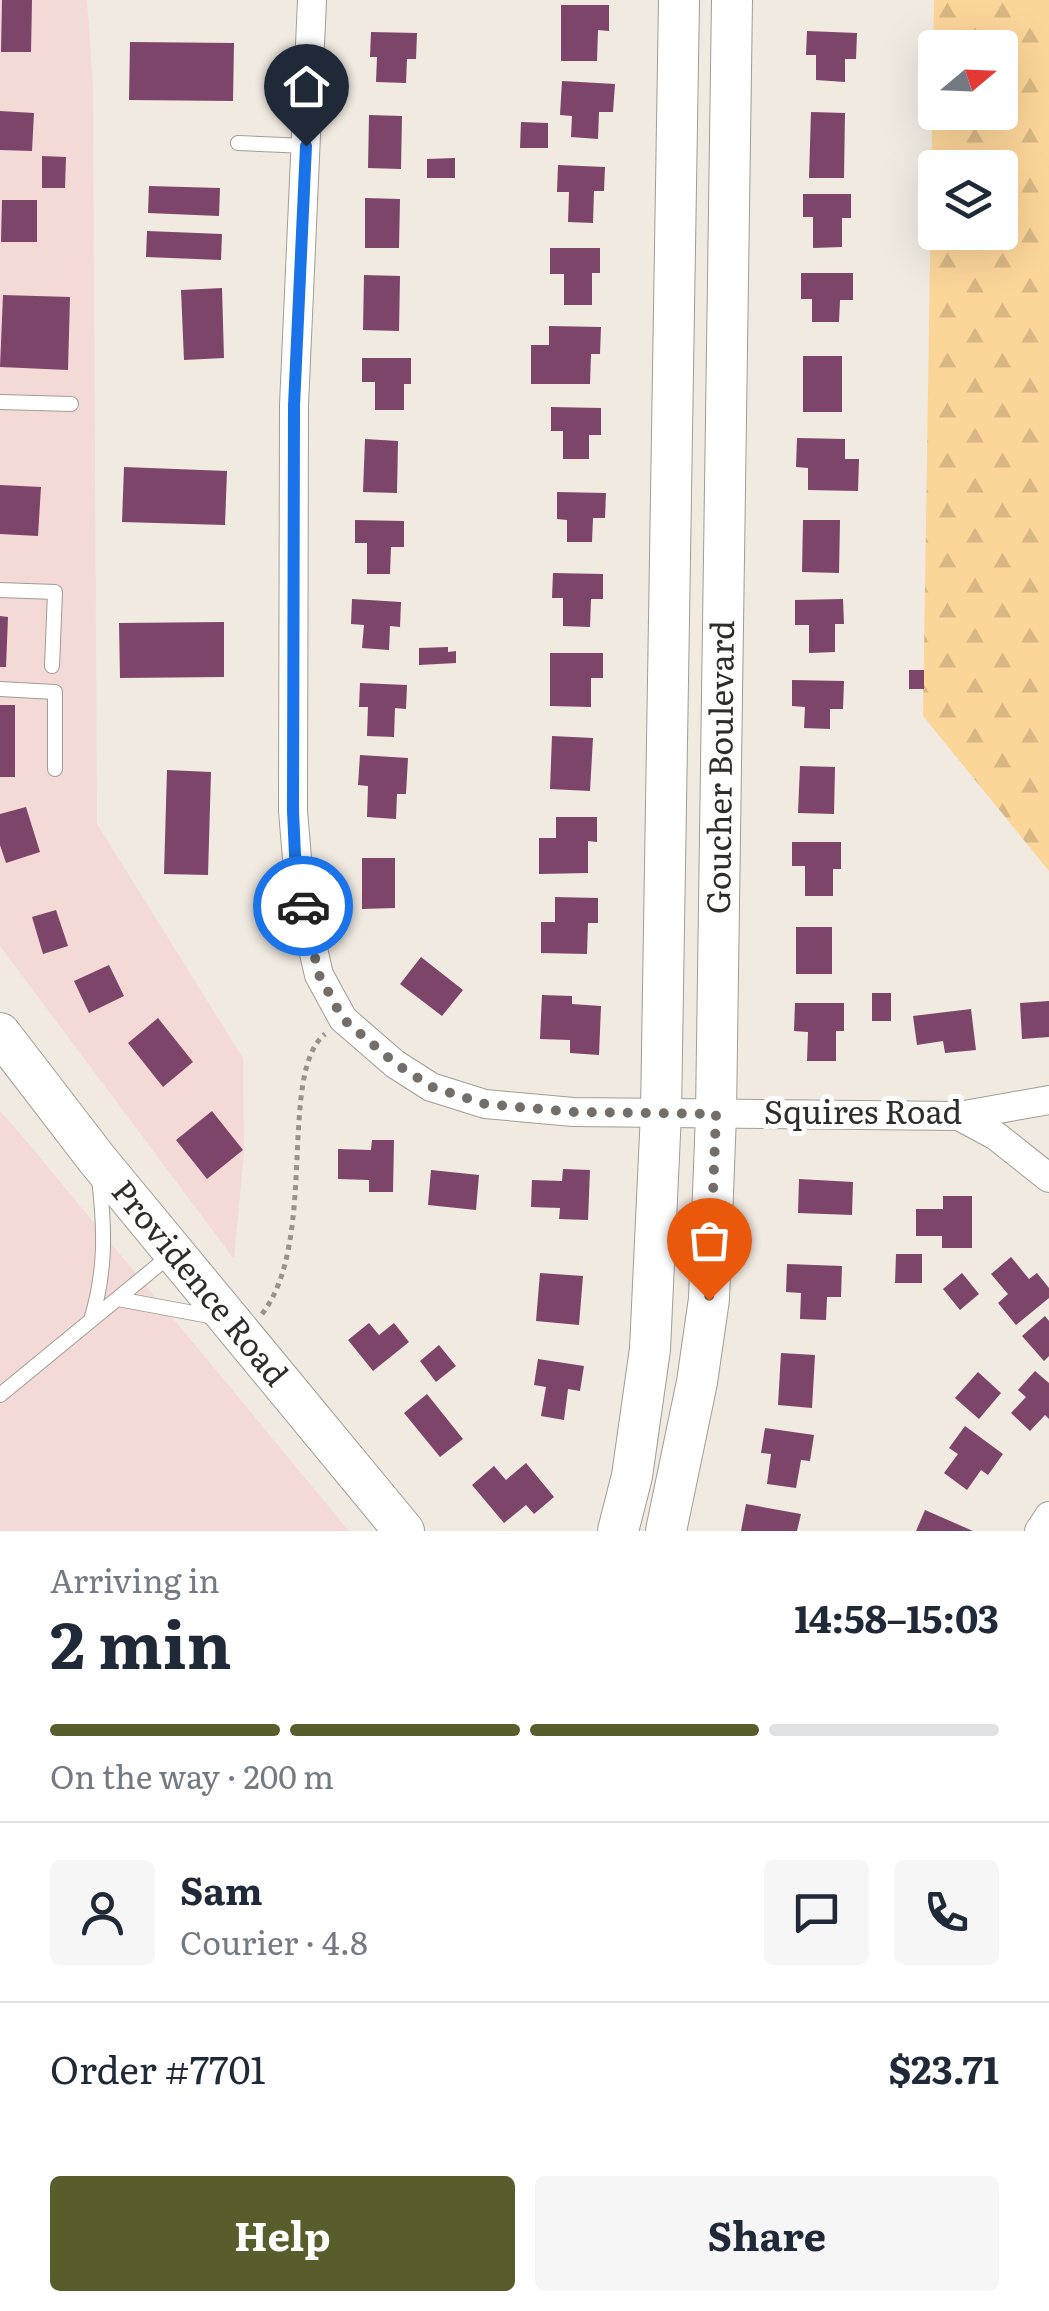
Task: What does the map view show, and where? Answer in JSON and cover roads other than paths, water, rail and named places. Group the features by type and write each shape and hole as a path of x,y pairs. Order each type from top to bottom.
{"main road":[{"name":"Goucher Boulevard","path":"618,1531 632,1476 650,1349 661,1113 679,0"},
{"name":"Goucher Boulevard","path":"666,1531 697,1382 709,1300 716,1114 732,0"},
{"name":"Providence Road","path":"0,1032 17,1071 96,1158 404,1531"}],"street":[{"path":"306,146 312,0"},
{"name":"Squires Road","path":"306,146 294,406 295,855 319,975 343,1019 396,1064 432,1087 485,1104 573,1112 959,1116 1049,1100"},
{"path":"959,1116 996,1136 1049,1178"},
{"path":"1039,1531 1049,1516"}],"lane":[{"path":"238,143 306,146"},
{"path":"0,402 71,404"},
{"path":"0,590 54,592 52,666"},
{"path":"0,689 55,692 55,769"},
{"path":"91,1321 100,1292 105,1252 96,1158"},
{"path":"0,1396 173,1253"},
{"path":"118,1299 230,1319"}]}
